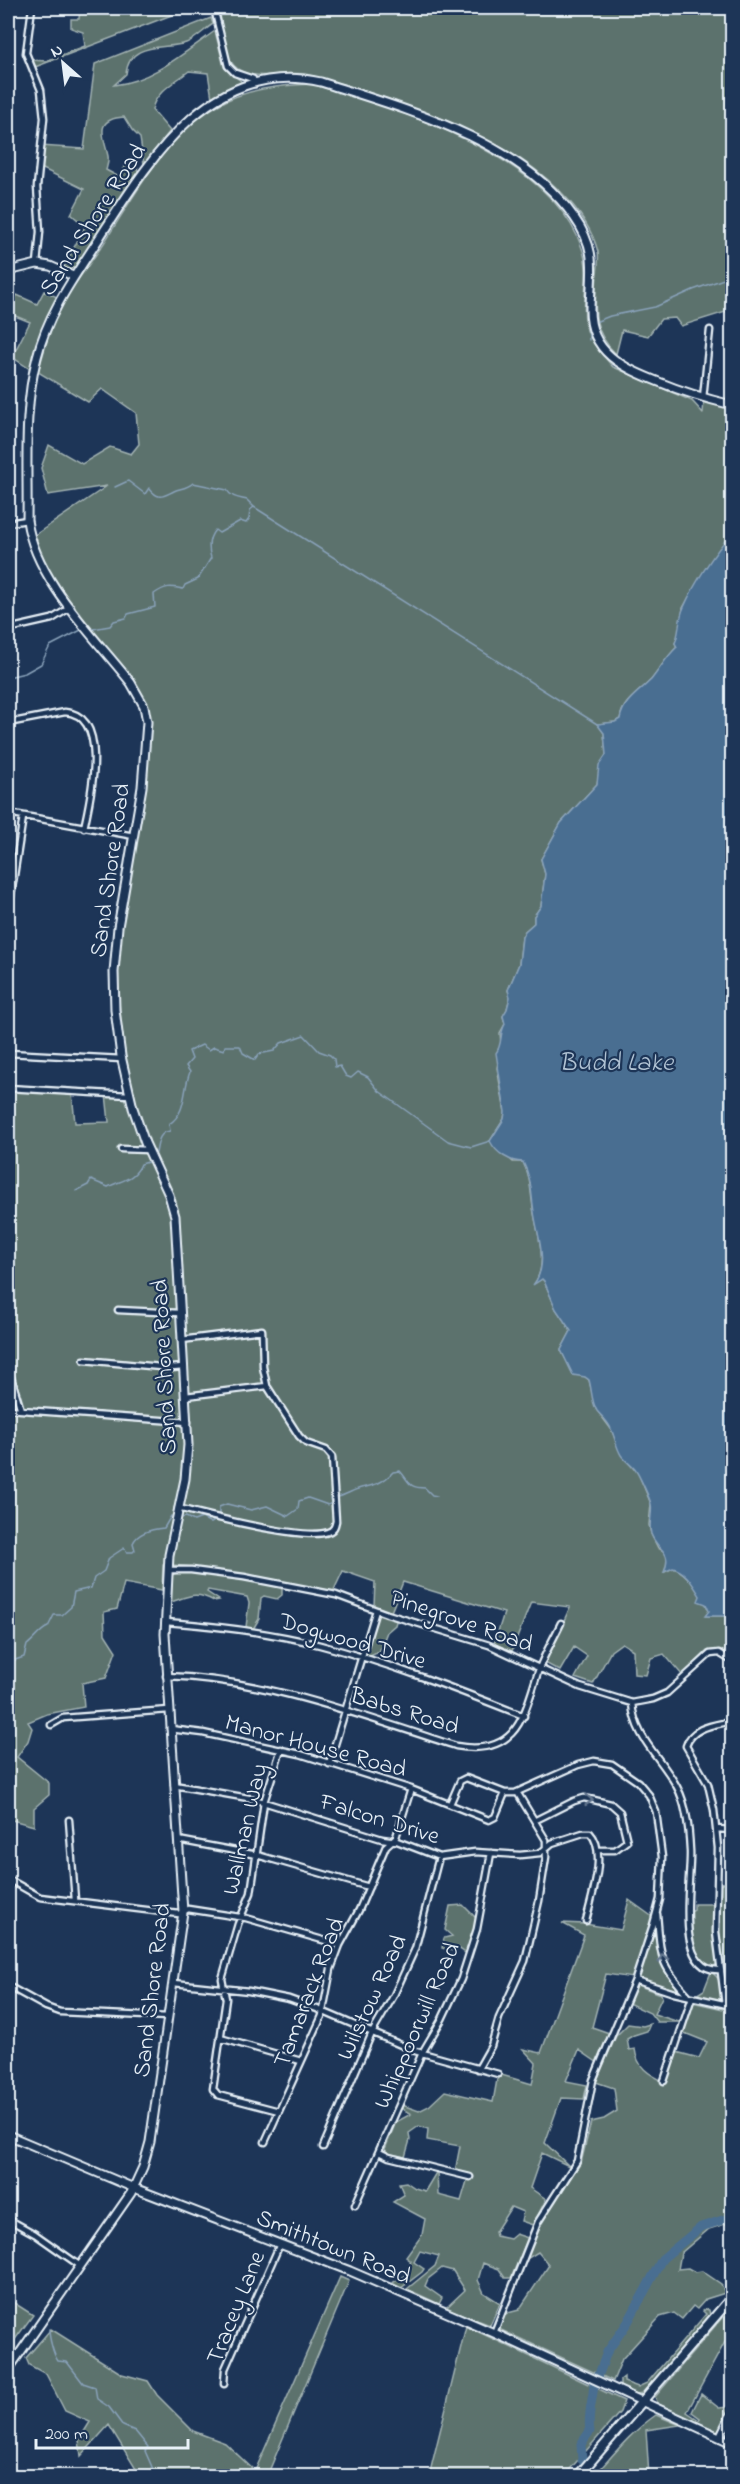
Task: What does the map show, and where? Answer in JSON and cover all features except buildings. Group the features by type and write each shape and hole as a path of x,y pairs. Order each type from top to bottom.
{"main road":[{"path":"582,2471 732,2297"}],"street":[{"path":"32,8 26,53 41,90 44,118 38,186 40,232 37,264"},
{"path":"214,8 228,66 235,73 254,80 255,84"},
{"name":"Sand Shore Road","path":"8,2370 134,2188 146,2159 183,1912 166,1676 168,1570 171,1537 187,1468 188,1422 179,1313 175,1216 169,1195 148,1150 129,1095 115,1010 114,966 144,764 146,713 140,696 70,607 43,569 34,548 27,520 28,422 34,369 48,325 73,276 167,141 208,105 230,93 255,84 296,78 340,88 436,121 503,155 528,171 563,203 587,240 593,264 591,324 609,356 630,370 703,398 732,405"},
{"path":"8,271 37,264 73,276"},
{"path":"703,398 710,330"},
{"path":"8,523 27,520"},
{"path":"8,629 50,620 70,607"},
{"path":"8,723 65,712 74,713 84,721 95,761 84,828"},
{"path":"8,813 134,836"},
{"path":"8,915 23,817"},
{"path":"8,1053 122,1059"},
{"path":"8,1088 129,1095"},
{"path":"121,1149 148,1150"},
{"path":"118,1310 179,1313"},
{"path":"178,1508 295,1532 327,1532 334,1527 336,1521 333,1460 330,1453 301,1437 267,1386 263,1367 262,1330 181,1340"},
{"path":"84,1360 172,1368 183,1366"},
{"path":"10,1374 21,1410"},
{"path":"186,1396 267,1386"},
{"path":"8,1409 188,1422"},
{"name":"Pinegrove Road","path":"168,1570 191,1570 298,1586 336,1595 376,1610 489,1645 580,1687 632,1703"},
{"path":"329,1764 376,1610"},
{"name":"Dogwood Drive","path":"166,1622 236,1628 318,1644 483,1698 524,1716"},
{"name":"Babs Road","path":"166,1676 207,1680 280,1693 468,1748 487,1746 505,1738 518,1726 524,1716 540,1667 561,1623"},
{"path":"720,1970 712,1970 704,1965 691,1948 688,1904 690,1849 683,1802 673,1780 648,1747 633,1716 632,1703 653,1699 667,1693 712,1653 724,1655 732,1660"},
{"path":"51,1725 63,1718 169,1710"},
{"path":"725,2004 716,1923 717,1829 708,1784 686,1746 689,1738 703,1728 732,1721"},
{"name":"Manor House Road","path":"170,1729 203,1733 281,1749 411,1789 474,1815 492,1819 505,1792"},
{"name":"Wallman Way","path":"279,2110 214,2092 226,1999 222,1978 251,1893 264,1802 281,1749"},
{"path":"450,1804 460,1781 466,1778 505,1792 518,1792 559,1772 594,1761 612,1764 632,1777 649,1795 658,1823 662,1857 657,1910 663,1963 671,1976 691,1997"},
{"name":"Falcon Drive","path":"174,1785 264,1802 439,1857 476,1852 529,1854 542,1852 560,1840 586,1833 593,1836 598,1850"},
{"name":"Tamarack Road","path":"265,2142 323,2011 331,1969 340,1946 386,1846 396,1837 411,1789"},
{"path":"478,2069 491,2046 499,2018 525,1961 539,1901 546,1840 518,1792"},
{"path":"536,1820 579,1799 611,1804 621,1815 627,1841 615,1850 598,1850 596,1880 586,1921"},
{"path":"69,1820 75,1900"},
{"path":"717,1829 732,1830"},
{"path":"178,1840 257,1855 369,1887"},
{"name":"Whippoorwill Road","path":"355,2205 422,2053 450,2004 465,1966 477,1929 491,1853"},
{"name":"Wilstow Road","path":"323,2147 372,2033 393,1997 416,1949 439,1857"},
{"path":"8,1879 40,1897 179,1914 188,1909 241,1918 340,1946"},
{"path":"494,2333 538,2222 577,2161 593,2080 635,1980 657,1910"},
{"path":"635,1980 691,1997 732,2006"},
{"path":"174,1983 264,1993 323,2011 422,2053 498,2074"},
{"path":"8,1986 60,2012 168,2017"},
{"path":"664,2081 691,1997"},
{"path":"220,2038 301,2061"},
{"name":"Smithtown Road","path":"8,2135 494,2333 732,2443"},
{"path":"379,2152 389,2157 470,2177"},
{"path":"8,2219 35,2234 79,2265"},
{"name":"Tracey Lane","path":"224,2384 225,2368 280,2244"},
{"path":"720,2437 732,2413"}],"green space":[{"path":"80,8 190,8 35,67 32,60 46,61 85,46 83,32 71,28 71,19 79,19"},
{"path":"238,8 732,8 732,310 681,326 675,318 661,319 648,336 622,330 616,354 602,336 596,317 598,252 592,236 584,220 573,206 547,179 499,146 387,99 309,75 255,75 238,69 226,51 220,14"},
{"path":"211,18 213,24 189,42 149,49 134,56 126,74 114,85 155,72 215,31 224,67 242,82 212,98 208,73 189,71 166,88 157,98 152,110 170,131 144,164 140,138 124,117 114,118 104,125 103,136 108,158 106,170 119,177 128,161 135,156 138,172 76,267 62,271 85,226 71,214 84,189 39,167 41,146 84,149 95,64"},
{"path":"312,84 386,107 467,140 505,162 539,187 565,215 582,248 586,266 584,312 586,327 595,346 613,367 692,401 703,413 704,401 732,407 729,421 732,443 732,533 697,583 683,608 679,635 675,643 677,647 651,680 624,707 620,719 615,722 598,724 604,733 606,755 600,765 597,784 561,823 541,859 545,874 541,906 534,916 534,923 522,937 519,964 508,990 510,997 503,1016 505,1024 500,1033 501,1045 497,1068 505,1112 504,1119 490,1141 513,1162 523,1162 526,1169 541,1249 541,1266 535,1283 542,1279 544,1281 556,1309 571,1331 561,1350 570,1365 589,1380 596,1409 611,1429 622,1455 634,1469 636,1468 651,1504 649,1525 651,1534 658,1548 667,1553 665,1572 673,1568 689,1579 709,1611 706,1616 732,1616 732,1658 720,1651 707,1651 683,1676 664,1654 651,1658 646,1675 634,1674 633,1650 622,1643 611,1651 593,1684 575,1678 587,1656 574,1647 560,1671 545,1663 570,1607 531,1602 512,1651 494,1644 504,1613 403,1582 391,1612 374,1606 375,1582 343,1571 333,1592 248,1575 163,1564 162,1590 124,1583 117,1609 104,1612 105,1634 116,1651 106,1678 82,1683 84,1707 47,1714 28,1722 32,1728 28,1741 17,1757 49,1783 49,1795 34,1808 34,1826 8,1819 8,1088 72,1093 75,1123 109,1122 106,1094 129,1093 115,966 147,719 134,686 48,576 32,537 107,486 48,495 41,468 49,445 82,464 110,447 131,454 139,444 136,413 102,389 88,402 38,372 60,307 152,168 181,133 227,100 275,87"},
{"path":"44,291 57,297 36,345 30,369 12,357 30,322 8,313 17,295 37,304"},
{"path":"181,1571 282,1586 282,1595 277,1599 264,1596 261,1598 259,1619 253,1629 246,1627 249,1603 247,1597 208,1590 207,1592 219,1600 214,1601 192,1595 171,1602 172,1575"},
{"path":"378,1615 397,1618 395,1625 387,1632 379,1652 366,1658 364,1655"},
{"path":"732,1879 732,1996 723,1969 719,1928 720,1885"},
{"path":"629,1900 654,1918 633,1978 606,1974 592,2027 612,2034 598,2063 579,2050 566,2081 587,2085 584,2099 561,2098 545,2143 569,2166 542,2153 530,2188 546,2199 533,2225 521,2221 523,2212 511,2207 495,2232 496,2236 510,2239 516,2234 528,2238 511,2278 505,2278 499,2269 483,2263 478,2280 484,2293 500,2303 490,2325 446,2308 465,2290 453,2271 442,2268 428,2279 425,2286 442,2298 439,2304 407,2289 435,2266 439,2256 420,2251 414,2262 424,2269 422,2272 401,2288 392,2283 405,2276 411,2261 406,2257 422,2235 425,2219 393,2202 404,2195 399,2183 406,2182 425,2191 437,2171 438,2195 461,2201 467,2181 470,2179 455,2172 460,2146 427,2140 428,2129 419,2126 409,2133 410,2140 405,2157 387,2153 385,2149 396,2122 411,2114 401,2108 402,2105 419,2111 429,2106 445,2091 493,2102 498,2074 532,2084 536,2063 523,2049 541,2053 584,1935 562,1923 621,1930"},
{"path":"694,1904 714,1904 718,1963 714,1966 706,1964 695,1954 691,1937 691,1912 694,1910"},
{"path":"463,1905 477,1919 467,1954 458,1948 453,1951 442,1948 444,1938 452,1936 445,1930 450,1906"},
{"path":"657,1920 662,1964 678,1990 638,1979"},
{"path":"711,1972 717,1977 721,1986 722,1997 718,2000 696,1995 704,1990"},
{"path":"637,1985 661,1994 662,1997 654,2014 679,2022 657,2022 650,2013 628,2003"},
{"path":"692,2002 732,2011 732,2222 709,2229 681,2253 678,2269 688,2268 695,2272 702,2271 721,2284 725,2293 706,2299 697,2309 693,2306 682,2319 674,2313 660,2317 622,2359 613,2381 499,2329 504,2314 519,2310 549,2265 538,2252 525,2260 540,2220 581,2163 591,2122 604,2119 617,2111 614,2088 596,2082 616,2036 628,2024 643,2026 650,2024 647,2031 627,2039 629,2050 635,2049 638,2061 644,2069 665,2082 676,2052 699,2058 707,2042 682,2032"},
{"path":"340,2277 349,2281 267,2476 134,2476 136,2469 109,2425 81,2456 79,2440 90,2422 65,2411 46,2374 29,2365 26,2358 51,2329 122,2374 148,2381 157,2395 193,2431 225,2443 255,2471"},
{"path":"8,2299 33,2315 8,2349"},
{"path":"732,2306 732,2345 725,2342 687,2412 699,2420 700,2418 692,2412 701,2394 719,2408 729,2407 731,2409 721,2429 717,2431 658,2404 655,2397"},
{"path":"709,2310 710,2315 643,2393 636,2394 620,2387 620,2380 624,2377 624,2382 638,2387 647,2383 706,2314 703,2311"},
{"path":"466,2326 624,2401 620,2412 564,2476 429,2476"},
{"path":"656,2415 680,2425 646,2430 649,2476 594,2476 631,2436"}],"water":[{"name":"Budd Lake","path":"732,533 732,1616 705,1616 709,1611 706,1604 698,1601 700,1596 685,1575 673,1568 664,1572 667,1559 651,1534 651,1504 644,1487 635,1469 621,1455 608,1424 597,1411 589,1380 573,1375 561,1350 571,1331 556,1309 544,1281 542,1279 533,1285 538,1277 542,1259 528,1174 523,1162 504,1156 490,1141 504,1119 505,1112 496,1053 505,1024 503,1016 510,997 508,990 519,964 522,937 534,923 534,916 541,906 545,874 541,859 561,823 597,784 599,765 606,755 604,733 597,724 615,722 620,719 624,707 651,680 677,647 675,643 681,616 688,598 712,558"}],"waterway":[{"path":"595,322 610,316 655,307 732,276"},
{"path":"588,327 589,340"},
{"path":"115,487 128,481 145,494 149,488 158,496 164,496 193,483 227,490 233,496 247,500 254,507 597,724"},
{"path":"93,629 110,626 114,621 126,618 128,614 155,607 154,594 161,589 168,587 183,589 185,585 198,579 211,558 209,543 215,530 219,533 240,521 246,523 250,510 254,507"},
{"path":"8,677 25,673 41,664 50,646 83,629"},
{"path":"156,1153 161,1136 170,1131 169,1124 179,1114 182,1107 190,1072 186,1066 192,1059 189,1051 202,1045 209,1050 214,1047 224,1050 225,1046 240,1046 243,1053 255,1060 259,1054 274,1051 281,1043 304,1035 319,1051 330,1055 334,1059 335,1067 340,1066 346,1076 351,1078 358,1072 368,1077 379,1091 448,1141 471,1147 490,1141"},
{"path":"76,1191 88,1185 91,1180 108,1187 123,1181 132,1176 141,1164 148,1162"},
{"path":"338,1497 378,1483 393,1472 400,1471 412,1486 425,1488 432,1495 437,1496"},
{"path":"219,1514 219,1507 227,1504 251,1510 267,1506 288,1516 298,1509 299,1501 308,1498 328,1505 331,1503 330,1498"},
{"path":"8,1678 9,1662 24,1657 27,1645 48,1627 54,1615 62,1615 71,1607 74,1592 91,1588 94,1578 104,1571 109,1558 124,1548 127,1552 133,1552 135,1550 133,1543 138,1536 150,1530 164,1528 171,1516"},
{"path":"181,1518 186,1517 194,1521 202,1518 211,1523 216,1520"},
{"path":"598,2377 607,2352 628,2322 662,2259 701,2227 732,2217"},
{"path":"49,2329 54,2354 58,2361 67,2362 83,2383 95,2387 97,2399 109,2407 123,2426 135,2431 148,2447 145,2451 156,2476"},
{"path":"582,2460 581,2444 590,2431 594,2384"}]}
